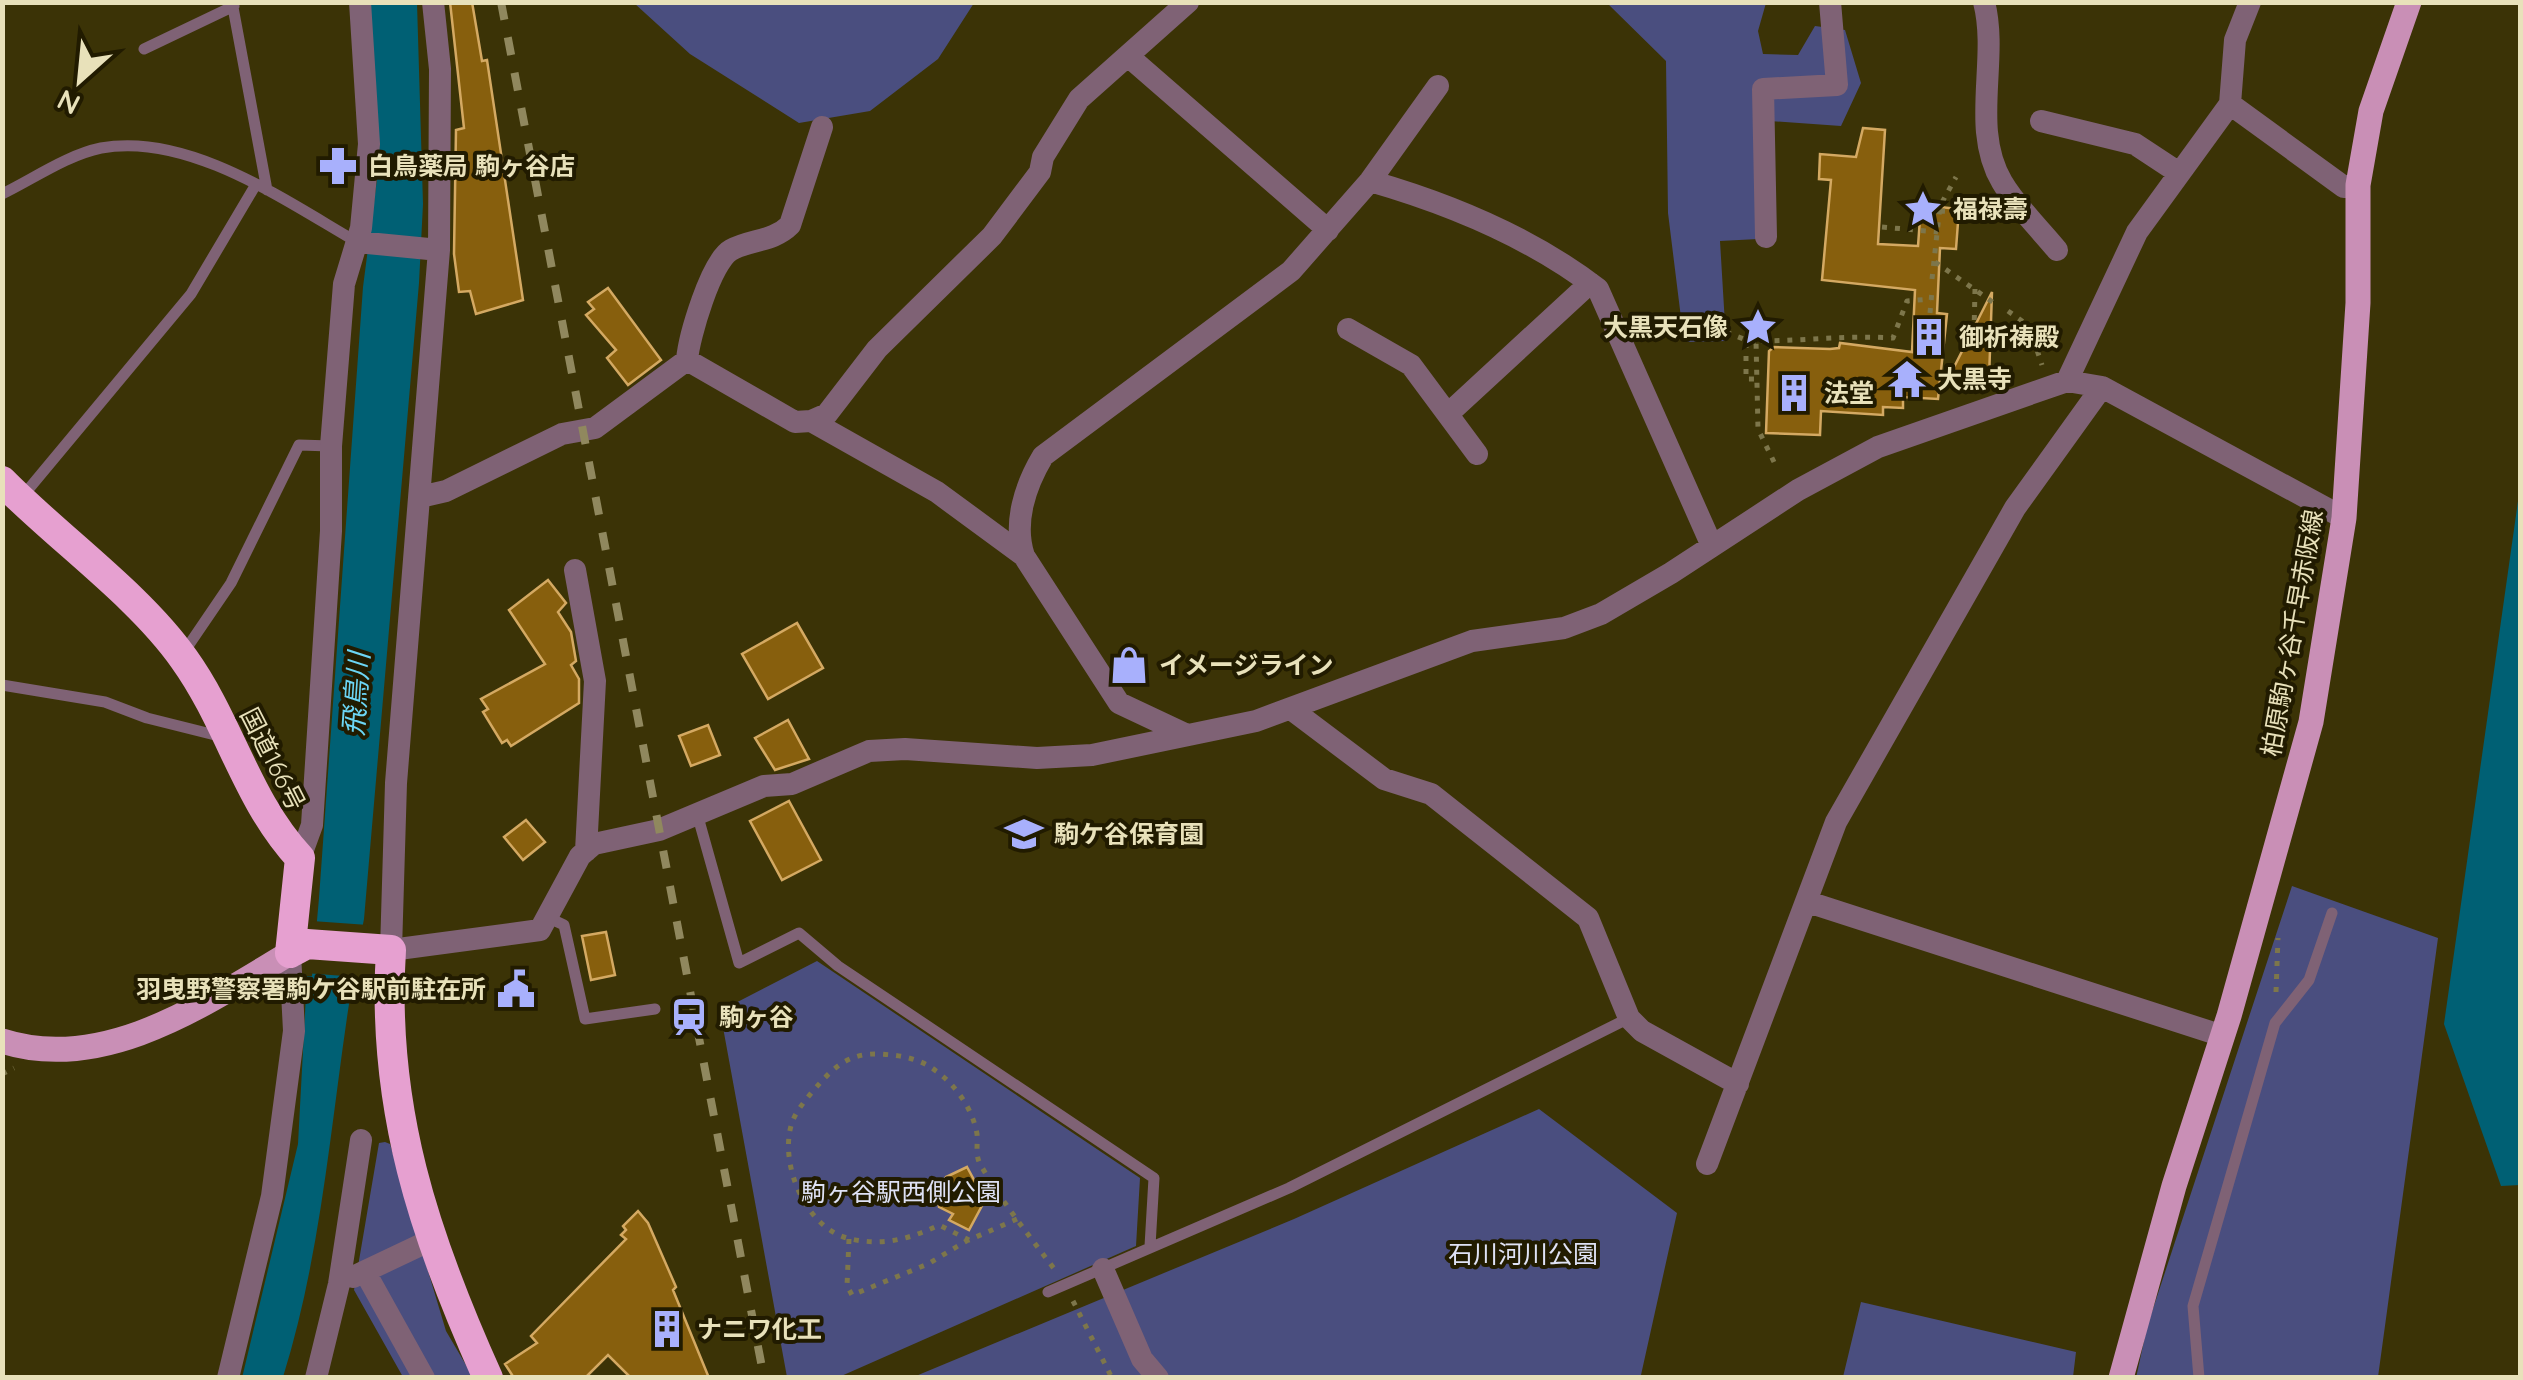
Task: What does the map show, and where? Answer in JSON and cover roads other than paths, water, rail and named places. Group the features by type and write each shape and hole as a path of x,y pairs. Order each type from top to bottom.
{"highway":[{"name":"国道166号","path":"12,490 182,655 274,830 300,858"},
{"path":"300,858 299,948 380,948 394,1101 432,1240 488,1378"}],"main road":[{"name":"柏原駒ヶ谷千早赤阪線","path":"2121,1378 2311,722 2344,518 2358,304 2358,185 2371,112 2409,2"},
{"path":"2,1041 26,1048 97,1046 162,1024 299,948"}],"street":[{"path":"300,858 312,826 331,531 331,446 344,284 360,242 369,144 360,2"},
{"path":"433,2 440,69 434,250 419,452 420,497 380,948 540,930 586,851 594,844 647,834 698,817 764,786 792,784 869,751 905,749 1037,758 1092,755 1291,709 1472,641 1564,628 1602,614 1798,490 1878,447 2067,381 2102,387 2344,518"},
{"path":"686,360 795,422 827,414 876,348 992,236 1040,172 1043,157 1079,99 1188,2"},
{"path":"1984,2 1989,22 1987,133 2001,180 2057,250"},
{"path":"2067,381 2137,232 2230,104 2236,40 2250,2"},
{"path":"1766,237 1763,89 1836,85 1819,3"},
{"path":"1128,56 1328,230"},
{"path":"1187,735 1120,702 1024,556 1017,535 1032,474 1043,456 1291,271 1370,181 1438,86"},
{"path":"2230,104 2344,188 2358,185"},
{"path":"2042,121 2134,144 2180,173"},
{"path":"420,497 446,491 562,434 595,428 686,360 714,269 729,250 780,234 790,224 822,128"},
{"path":"1370,181 1438,200 1572,269 1598,289 1712,546"},
{"path":"360,242 434,250"},
{"path":"1448,414 1590,283"},
{"path":"1348,329 1411,366 1478,454"},
{"path":"1707,1164 1836,822 1854,786 2015,508 2102,387"},
{"path":"811,421 936,492 1024,556"},
{"path":"575,570 595,680 586,851"},
{"path":"1291,709 1384,779 1431,794 1588,918 1602,943 1629,1018 1642,1030 1738,1084"},
{"path":"1808,902 2223,1036"},
{"path":"228,1378 272,1196 294,1032 299,948"},
{"path":"316,1378 339,1284 362,1140"},
{"path":"339,1284 432,1240"},
{"path":"1103,1268 1142,1359 1158,1378"},
{"path":"365,1272 424,1378"}],"lane":[{"path":"12,490 191,294 261,188 233,4 144,49"},
{"path":"2,194 102,148 179,151 261,188 360,242"},
{"path":"182,655 214,614 215,602 231,583 299,445 331,446"},
{"path":"2,685 105,702 147,718 227,738"},
{"path":"698,817 739,963 799,933 838,966 1154,1178 1150,1246"},
{"path":"2198,1378 2194,1306 2275,1023 2309,980 2332,913"},
{"path":"547,917 564,925 585,1019 655,1009"},
{"path":"1048,1292 1289,1188 1629,1018"}],"water":[{"name":"飛鳥川","path":"368,3 417,3 423,204 364,919 321,1205 299,1320 283,1377 242,1378 298,1144 307,976 312,976 319,898 363,287 380,156"},
{"path":"2520,487 2520,1185 2501,1186 2444,1024"}],"railway":[{"path":"501,2 764,1378"}],"place":[{"name":"白鳥薬局 駒ヶ谷店","path":"338,166"},
{"name":"福禄壽","path":"1923,209"},
{"name":"大黒天石像","path":"1758,327"},
{"name":"御祈祷殿","path":"1929,337"},
{"name":"大黒寺","path":"1907,379"},
{"name":"法堂","path":"1794,393"},
{"name":"イメージライン","path":"1129,665"},
{"name":"駒ケ谷保育園","path":"1024,834"},
{"name":"羽曳野警察署駒ケ谷駅前駐在所","path":"516,989"},
{"name":"駒ヶ谷","path":"689,1017"},
{"name":"ナニワ化工","path":"667,1329"}],"park label":[{"name":"駒ヶ谷駅西側公園","path":"901,1192"},
{"name":"石川河川公園","path":"1523,1254"}]}
